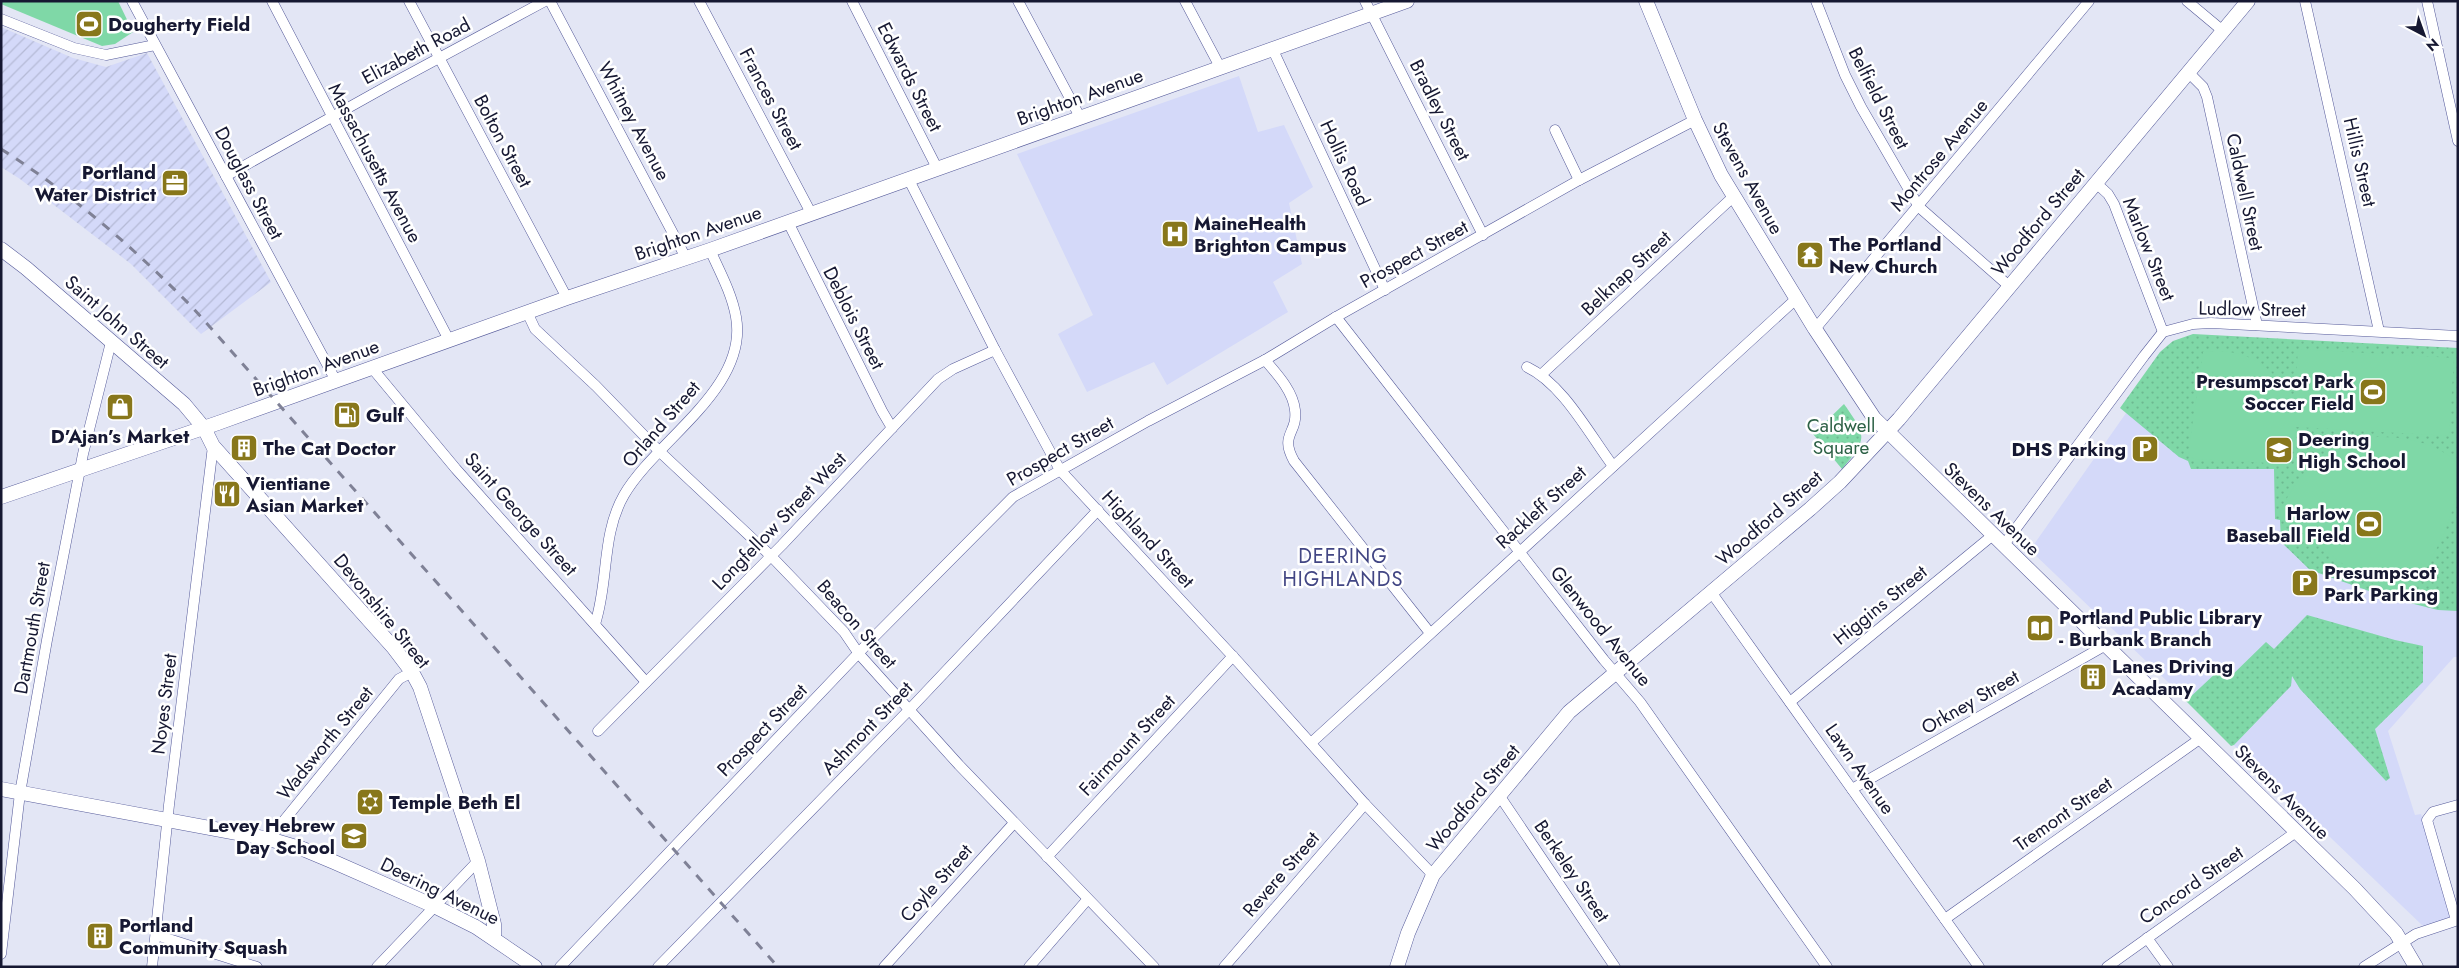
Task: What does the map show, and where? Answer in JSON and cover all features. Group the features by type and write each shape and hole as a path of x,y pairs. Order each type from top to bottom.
{"main road":[{"name":"Brighton Avenue","path":"1,497 204,428 527,312 710,250 1220,67 1273,50 1368,8 1406,1"},
{"name":"Stevens Avenue","path":"1646,1 1712,158 1733,197 1860,400 1887,432 2355,889 2402,942 2416,967"},
{"name":"Woodford Street","path":"1397,967 1408,933 1433,875 1569,712 1615,671 1810,510 1840,482 1887,432 2248,1"},
{"name":"Saint John Street","path":"1,249 26,268 184,404 204,428"},
{"name":"Devonshire Street","path":"204,428 214,446 370,621 412,672 420,688 478,861 494,924 494,938"},
{"name":"Deering Avenue","path":"1,789 296,847 434,906 494,938 535,967"}],"street":[{"name":"Douglass Street","path":"132,1 336,380"},
{"name":"Massachusetts Avenue","path":"272,1 449,340"},
{"name":"Bolton Street","path":"409,1 567,298"},
{"name":"Elizabeth Road","path":"226,176 545,1"},
{"name":"Whitney Avenue","path":"550,1 686,258"},
{"name":"Frances Street","path":"699,1 811,213"},
{"name":"Edwards Street","path":"852,1 937,168"},
{"path":"1018,1 1080,117"},
{"path":"1185,1 1220,67"},
{"name":"Belfield Street","path":"1817,1 1845,75 1861,107 1919,207 2009,286"},
{"name":"Montrose Avenue","path":"1815,329 1919,207 2089,1"},
{"path":"2187,1 2223,31"},
{"name":"Hillis Street","path":"2306,1 2379,331"},
{"path":"2427,1 2455,116 2458,140"},
{"name":"Bradley Street","path":"1368,8 1483,235"},
{"path":"1,18 68,46 106,56 155,45"},
{"name":"Hollis Road","path":"1273,50 1385,290"},
{"name":"Caldwell Street","path":"2188,72 2203,87 2207,97 2257,325"},
{"name":"Prospect Street","path":"560,967 1003,505 1060,470 1148,421 1265,360 1336,317 1579,180 1695,120"},
{"path":"1555,130 1579,180"},
{"name":"Highland Street","path":"908,178 995,350 1060,470 1233,656 1365,804 1433,875"},
{"name":"Marlow Street","path":"2096,182 2108,194 2114,204 2163,332"},
{"name":"Belknap Street","path":"1542,374 1733,197"},
{"name":"Deblois Street","path":"788,222 877,403 892,428"},
{"name":"Orland Street","path":"596,624 602,604 606,551 616,513 624,495 634,480 714,390 733,359 738,340 736,318 730,296 710,250"},
{"name":"Rackleff Street","path":"1312,743 1518,551 1796,299"},
{"name":"Beacon Street","path":"527,312 535,329 771,556 844,632 859,654 909,710 1087,900 1154,967"},
{"name":"Glenwood Avenue","path":"1336,317 1518,551 1640,702 1827,967"},
{"name":"Ludlow Street","path":"2163,332 2193,324 2257,325 2458,336"},
{"path":"2003,546 2163,332"},
{"name":"Dartmouth Street","path":"1,954 20,793 48,632 80,470 111,342"},
{"name":"Longfellow Street West","path":"598,731 771,556 938,378 995,350"},
{"path":"1265,360 1292,397 1295,412 1287,439 1287,448 1294,461 1430,633"},
{"path":"1527,367 1542,374 1563,398 1612,466"},
{"name":"Saint George Street","path":"372,368 468,482 646,682"},
{"name":"Noyes Street","path":"152,967 167,821 214,446"},
{"name":"Ashmont Street","path":"658,967 909,710 1098,510"},
{"name":"Higgins Street","path":"1790,702 1993,535"},
{"name":"Lawn Avenue","path":"1711,592 1979,967"},
{"name":"Orkney Street","path":"1852,789 2106,645"},
{"name":"Fairmount Street","path":"1047,857 1233,656"},
{"name":"Wadsworth Street","path":"268,840 399,679 412,672"},
{"name":"Tremont Street","path":"1945,919 2201,738"},
{"name":"Berkeley Street","path":"1499,795 1615,967"},
{"name":"Revere Street","path":"1224,967 1365,804"},
{"path":"2364,967 2416,934 2457,920 2427,820 2434,812 2458,805"},
{"name":"Coyle Street","path":"884,967 1014,823"},
{"name":"Concord Street","path":"2107,967 2296,832"},
{"path":"377,967 478,861"},
{"path":"1029,967 1087,900"},
{"path":"156,935 258,967"},
{"path":"2147,938 2168,967"}],"shaded area":[{"path":"1,27 73,58 106,67 147,53 271,282 201,334 131,264 20,179 1,167"},
{"name":"MaineHealth Brighton Campus","path":"1239,76 1258,132 1284,125 1313,187 1289,203 1302,264 1273,282 1288,312 1167,385 1154,362 1087,392 1058,334 1093,315 1017,154"},
{"name":"Deering High School","path":"2178,339 2458,350 2458,657 2454,657 2388,731 2415,815 2421,814 2454,916 2423,926 2030,550"}],"green space":[{"name":"Dougherty Field","path":"1,1 118,1 133,32 115,44 102,46 1,4"},
{"path":"2193,334 2458,348 2458,611 2438,610 2386,597 2310,570 2281,542 2280,520 2275,519 2274,469 2191,469 2188,461 2179,457 2120,408 2160,352 2173,341"},
{"path":"2298,349 2454,358 2449,436 2296,427 2294,447 2288,464 2194,459 2188,454 2203,352 2219,351 2233,353 2259,363 2280,382 2294,408"},
{"name":"Caldwell Square","path":"1844,404 1857,424 1861,437 1857,450 1842,469 1813,434"},
{"name":"Harlow Baseball Field","path":"2377,437 2399,438 2420,442 2439,450 2458,463 2458,493 2444,534 2413,595 2404,598 2361,578 2279,515 2295,485 2317,462 2344,446"},
{"path":"2307,615 2423,646 2423,682 2375,729 2390,778 2386,781 2300,689 2292,676 2291,686 2231,746 2186,701 2218,671 2227,680 2266,642 2274,649"}],"railway":[{"path":"1,149 53,184 102,223 193,308 778,967"}],"place":[{"name":"Dougherty Field","path":"89,24"},
{"name":"Portland Water District","path":"175,183"},
{"name":"MaineHealth Brighton Campus","path":"1175,234"},
{"name":"The Portland New Church","path":"1810,255"},
{"name":"Presumpscot Park Soccer Field","path":"2373,392"},
{"name":"D’Ajan’s Market","path":"120,407"},
{"name":"Gulf","path":"347,415"},
{"name":"The Cat Doctor","path":"244,448"},
{"name":"DHS Parking","path":"2145,449"},
{"name":"Deering High School","path":"2279,450"},
{"name":"Vientiane Asian Market","path":"227,494"},
{"name":"Harlow Baseball Field","path":"2369,524"},
{"name":"Presumpscot Park Parking","path":"2305,583"},
{"name":"Portland Public Library - Burbank Branch","path":"2040,628"},
{"name":"Lanes Driving Acadamy","path":"2093,677"},
{"name":"Temple Beth El","path":"370,802"},
{"name":"Levey Hebrew Day School","path":"354,836"},
{"name":"Portland Community Squash","path":"100,936"}],"district":[{"name":"DEERING HIGHLANDS","path":"1343,568"}]}
